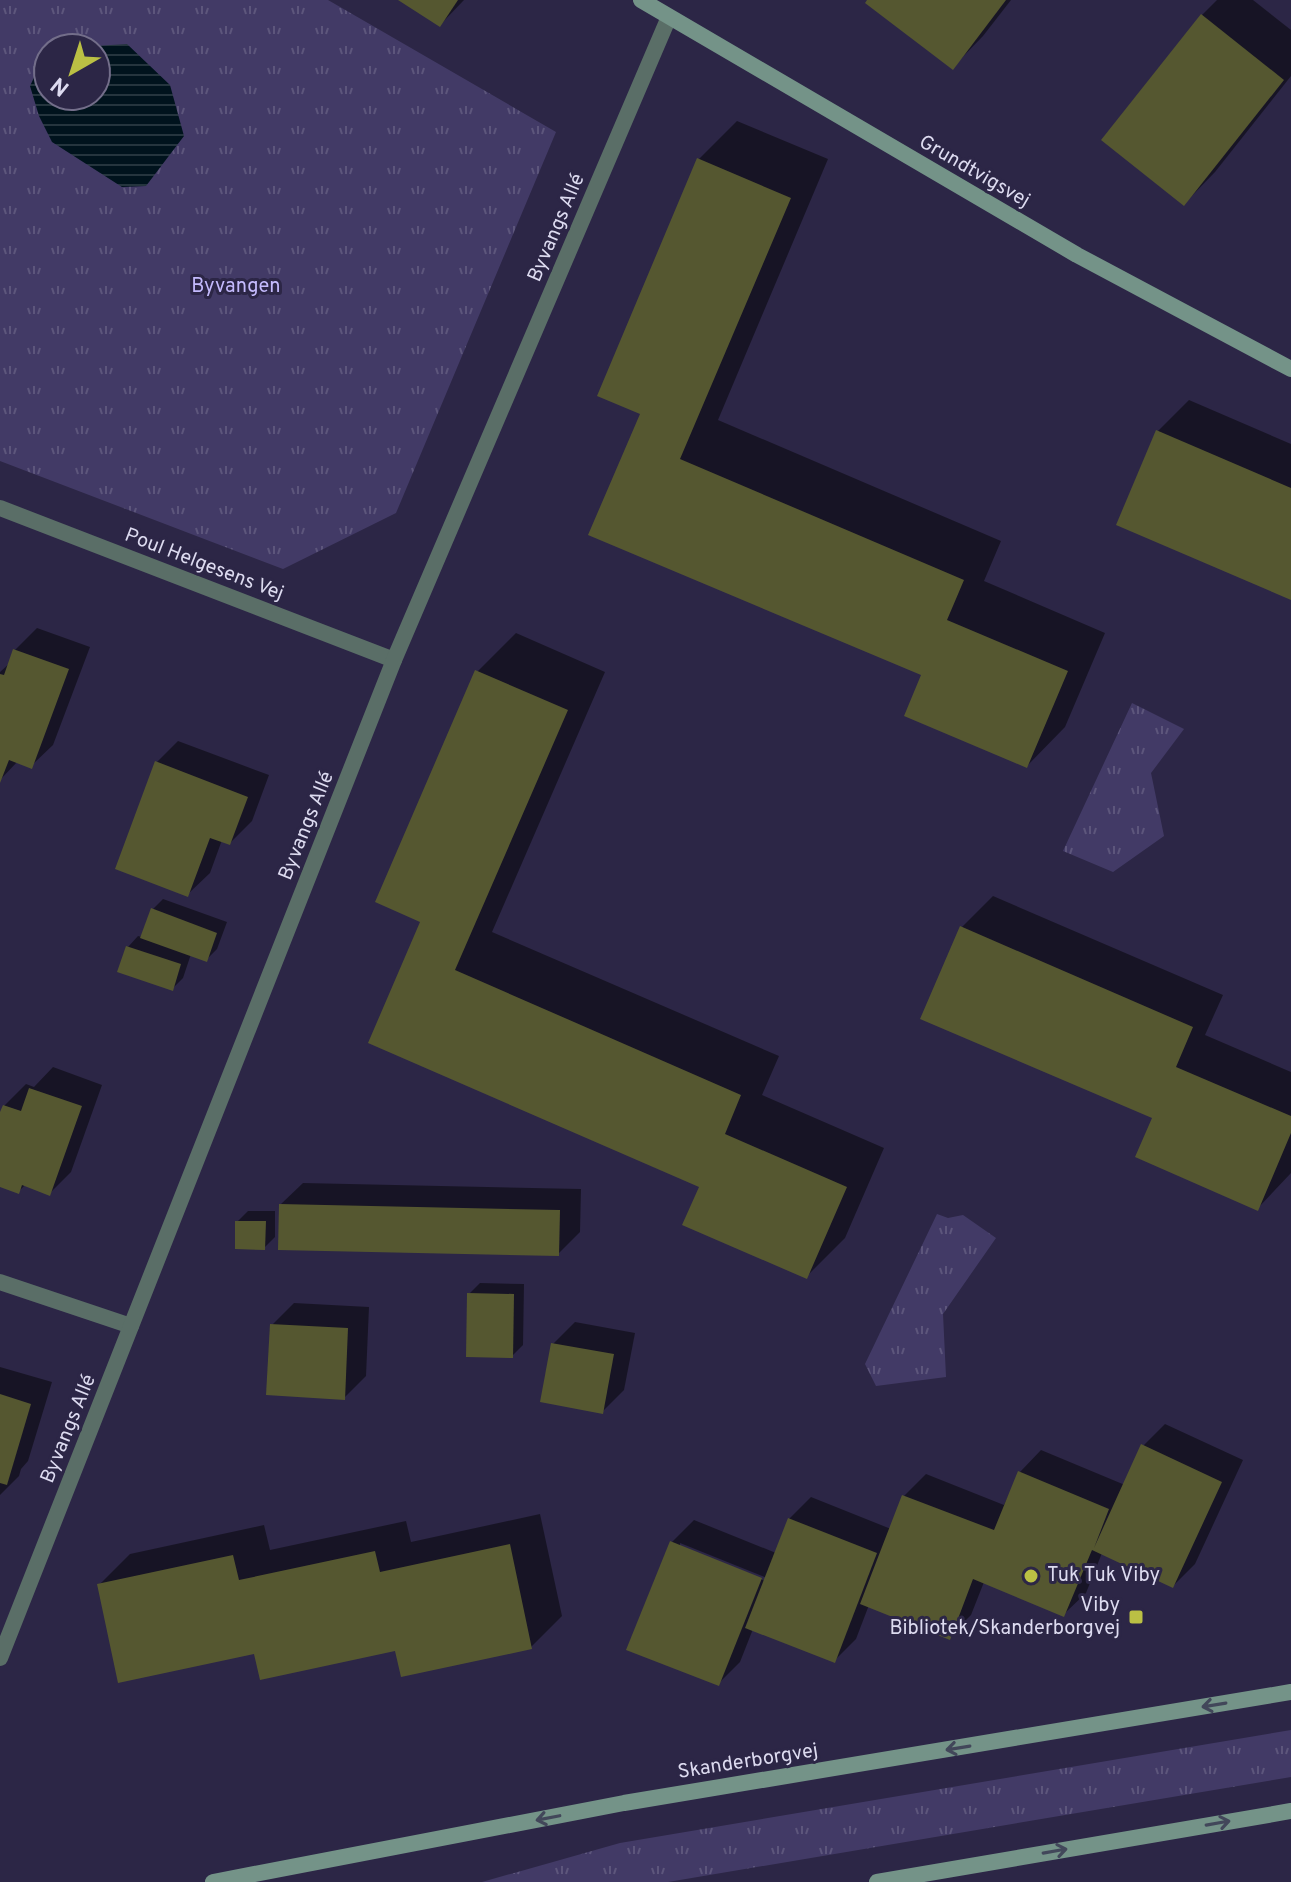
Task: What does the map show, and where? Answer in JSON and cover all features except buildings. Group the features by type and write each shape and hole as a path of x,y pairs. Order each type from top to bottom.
{"street":[{"name":"Grundtvigsvej","path":"641,0 1077,255 1291,369"},
{"name":"Byvangs Allé","path":"0,1658 394,660 669,17"},
{"name":"Poul Helgesens Vej","path":"0,508 394,660"},
{"path":"0,1282 131,1326"},
{"name":"Skanderborgvej","path":"213,1882 624,1803 1291,1692"},
{"path":"877,1882 1291,1811"}],"green space":[{"name":"Byvangen","path":"0,0 328,0 556,132 396,513 283,569 0,461"},
{"path":"1132,703 1184,729 1151,773 1164,836 1113,872 1063,851"},
{"path":"937,1214 948,1218 963,1215 996,1238 943,1314 946,1377 876,1386 865,1364"},
{"path":"1291,1730 1291,1777 668,1882 482,1882 620,1843"}],"water":[{"path":"127,44 170,85 184,136 146,186 122,187 52,142 38,112 112,112 112,45"}],"place":[{"name":"Tuk Tuk Viby","path":"1031,1576"},
{"name":"Viby Bibliotek/Skanderborgvej","path":"1136,1617"}]}
